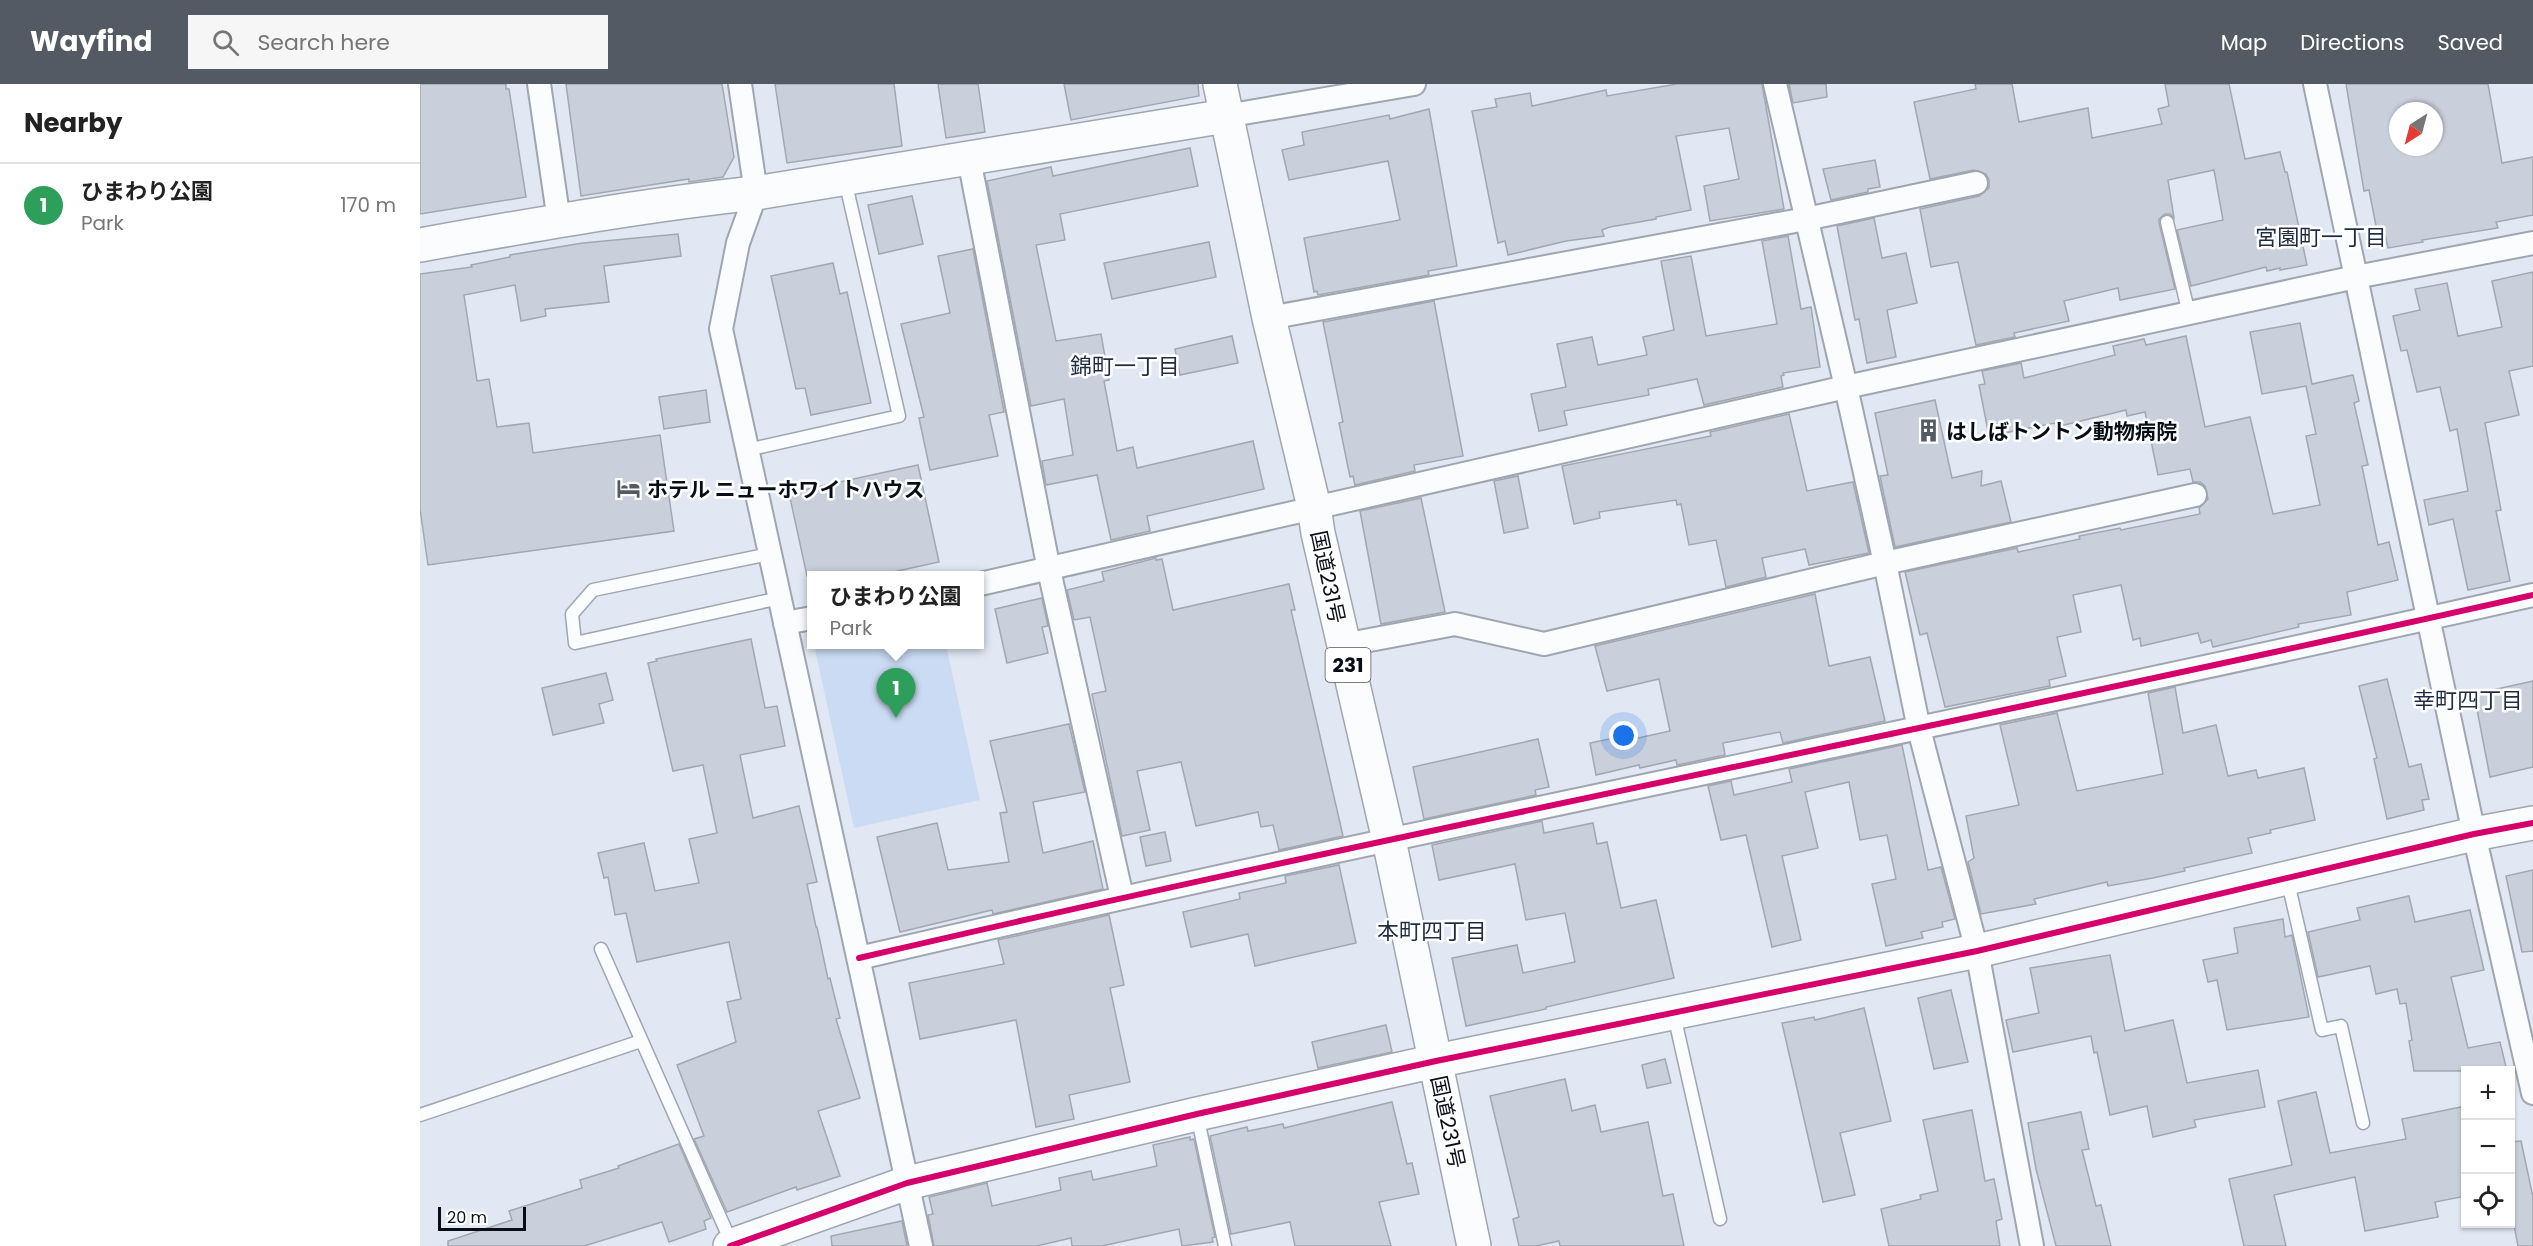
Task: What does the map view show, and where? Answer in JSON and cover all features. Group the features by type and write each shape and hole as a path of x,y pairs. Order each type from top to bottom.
{"main road":[{"name":"国道231号","path":"1220,84 1269,318 1389,840 1474,1246"},
{"path":"420,245 686,200 756,193 1226,116"},
{"path":"731,1246 907,1183 1197,1114 1436,1061 1977,951 2474,834 2533,823"}],"street":[{"path":"539,84 559,221"},
{"path":"740,84 756,193 738,243 721,329 921,1246"},
{"path":"1226,116 1414,84"},
{"path":"1775,84 1886,563 1919,729 1977,951 2032,1246"},
{"path":"2315,84 2474,834 2533,1093"},
{"path":"969,159 1048,570 1122,897"},
{"path":"1269,318 1806,219 1976,183"},
{"path":"984,583 1846,387 2356,277 2533,243"},
{"path":"1343,645 1455,624 1544,644 1886,563 2195,495"},
{"path":"859,958 1122,897 1919,729 2533,595"},
{"path":"785,623 807,619"}],"lane":[{"path":"747,450 898,416 845,179"},
{"path":"2167,222 2189,314"},
{"path":"770,554 593,590 572,614 575,643 780,598"},
{"path":"2287,878 2322,1030 2341,1026 2363,1123"},
{"path":"601,949 731,1246"},
{"path":"1674,1012 1720,1219"},
{"path":"420,1115 641,1041"},
{"path":"1197,1114 1225,1246"}],"shaded area":[{"path":"815,649 947,649 980,800 854,828"}],"building":[{"path":"420,84 506,84 506,89 509,89 526,197 420,214"},
{"path":"566,84 722,84 734,157 723,177 689,182 689,179 581,196"},
{"path":"775,84 894,84 902,146 787,163"},
{"path":"938,84 978,84 985,132 946,138"},
{"path":"1064,84 1198,84 1199,96 1071,120"},
{"path":"1677,84 1762,84 1784,209 1710,221 1704,186 1739,179 1729,128 1676,136 1691,210 1610,227 1602,230 1604,236 1566,241 1508,255 1505,241 1498,243 1472,111 1497,107 1495,99 1530,93 1532,106 1606,90 1607,96"},
{"path":"1789,84 1826,84 1827,97 1793,103"},
{"path":"1975,84 2012,84 2019,122 2088,108 2092,138 2162,124 2158,109 2169,106 2165,84 2229,84 2245,159 2280,152 2285,172 2287,172 2307,265 2267,271 2266,267 2191,286 2177,230 2223,220 2214,170 2168,180 2174,218 2170,214 2165,214 2159,219 2159,223 2175,289 2120,300 2118,288 2064,301 2069,321 2014,333 2015,337 1976,345 1958,262 1931,267 1920,209 1979,196 1989,188 1989,180 1986,174 1974,170 1930,179 1914,102 1976,89"},
{"path":"2346,84 2488,84 2502,163 2533,157 2533,215 2496,222 2498,228 2388,248 2385,235 2378,236 2369,190 2364,191"},
{"path":"1429,109 1457,266 1428,271 1429,275 1318,295 1317,291 1314,292 1304,238 1400,220 1388,161 1289,180 1282,150 1304,145 1302,132 1389,115 1390,119"},
{"path":"1190,148 1198,186 1060,214 1065,240 1036,245 1056,341 1101,334 1109,380 1104,381 1117,451 1133,447 1137,468 1253,441 1264,489 1147,516 1150,531 1111,540 1097,475 1046,485 1042,461 1073,455 1064,399 1031,406 987,181 1051,167 1053,176"},
{"path":"1875,160 1880,187 1831,200 1823,169"},
{"path":"912,196 923,244 879,254 868,205"},
{"path":"1874,218 1882,258 1906,253 1917,303 1887,310 1896,357 1867,363 1859,319 1855,320 1837,226"},
{"path":"678,234 681,256 604,266 609,302 545,309 546,316 521,321 515,285 464,295 477,381 489,379 497,427 529,423 533,453 660,435 674,531 428,565 420,509 420,274 472,267 471,265 510,257 510,255 583,243"},
{"path":"1788,236 1801,309 1811,307 1820,367 1783,373 1784,375 1781,376 1783,387 1704,405 1697,379 1648,389 1649,395 1564,411 1567,425 1539,431 1531,394 1566,387 1557,344 1592,337 1598,365 1647,355 1643,337 1674,330 1661,261 1691,256 1706,336 1777,324 1762,241"},
{"path":"1209,242 1216,277 1112,299 1104,263"},
{"path":"973,249 1004,412 989,415 998,456 930,470 919,418 924,417 901,324 950,313 938,256"},
{"path":"833,263 840,294 847,292 871,403 811,415 805,388 796,389 771,276"},
{"path":"2533,272 2533,366 2509,371 2519,415 2485,423 2501,510 2496,511 2510,581 2468,590 2453,519 2429,525 2424,500 2468,491 2457,429 2450,431 2440,387 2417,392 2407,350 2401,351 2393,316 2420,310 2415,289 2447,283 2458,336 2502,327 2492,281"},
{"path":"1434,301 1463,456 1414,465 1415,471 1355,485 1353,476 1350,477 1339,423 1343,422 1323,322"},
{"path":"2300,323 2312,384 2353,375 2359,401 2354,403 2368,465 2362,466 2378,545 2389,542 2398,580 2347,592 2351,615 2298,624 2299,627 2213,647 2211,640 2201,643 2198,633 2141,646 2140,638 2133,640 2121,585 2073,595 2081,632 2057,637 2066,676 2049,680 2050,686 1945,707 1927,633 1920,635 1905,572 2017,548 2018,552 2080,539 2079,536 2200,514 2199,508 2208,499 2205,486 2200,482 2193,482 2190,469 2158,475 2145,412 2127,416 2126,410 2056,427 2055,423 1989,436 1979,385 1985,384 1982,371 2021,363 2024,378 2115,355 2113,346 2144,339 2146,345 2186,336 2205,427 2250,417 2273,514 2320,505 2306,436 2316,434 2306,386 2262,394 2250,332"},
{"path":"1232,336 1238,363 1180,375 1175,349"},
{"path":"706,390 710,422 664,429 659,397"},
{"path":"1935,400 1952,478 1982,471 1981,486 2001,481 2011,522 1895,547 1880,476 1888,475 1875,413"},
{"path":"1789,414 1807,491 1853,482 1869,553 1809,565 1805,549 1762,558 1766,577 1726,587 1716,540 1689,545 1681,504 1677,505 1676,500 1599,512 1600,518 1574,524 1562,466 1711,436 1710,432"},
{"path":"918,465 939,562 898,571 807,571 807,576 789,493"},
{"path":"1518,476 1528,528 1504,533 1494,481"},
{"path":"1421,498 1445,612 1381,624 1360,511"},
{"path":"1156,558 1156,560 1162,559 1173,610 1289,584 1295,610 1291,610 1343,836 1279,850 1273,825 1261,827 1258,812 1196,826 1181,762 1137,771 1150,830 1122,836 1092,694 1106,691 1090,617 1074,620 1067,590 1104,581 1102,572"},
{"path":"1815,594 1829,666 1870,657 1885,721 1783,743 1780,732 1723,743 1725,755 1677,765 1676,760 1640,768 1639,765 1596,775 1590,743 1619,737 1620,742 1670,731 1659,679 1607,691 1595,646"},
{"path":"1042,598 1048,626 1042,627 1048,653 1007,663 995,609"},
{"path":"751,639 765,708 777,706 785,746 740,755 753,818 799,806 817,882 807,884 828,979 830,978 840,1018 836,1019 860,1098 818,1111 840,1176 797,1190 796,1187 727,1212 694,1139 704,1136 677,1065 736,1042 727,1002 741,999 729,942 637,962 626,913 615,915 608,877 604,878 598,853 644,843 655,891 699,883 689,839 717,833 703,765 673,771 648,663 657,661 656,659"},
{"path":"606,673 613,700 599,704 604,723 553,735 542,688"},
{"path":"2387,679 2409,767 2421,764 2429,799 2422,800 2424,810 2387,819 2374,759 2377,758 2359,686"},
{"path":"2533,681 2533,767 2490,777 2474,694"},
{"path":"2175,687 2183,733 2216,725 2228,776 2256,770 2258,778 2304,768 2315,820 2270,830 2271,833 2248,838 2252,853 2184,868 2185,871 2153,878 2108,886 2107,882 2034,899 2036,904 1981,914 1968,862 1974,858 1966,816 2019,805 2000,725 2057,713 2077,791 2163,774 2148,693"},
{"path":"1069,724 1085,792 1033,802 1043,853 1093,841 1103,889 993,914 992,910 900,932 877,837 937,823 948,870 1009,862 1000,813 1007,812 990,741"},
{"path":"1538,739 1549,787 1535,790 1536,795 1424,819 1413,767"},
{"path":"1902,745 1928,870 1941,867 1955,919 1942,922 1943,927 1921,932 1923,938 1886,946 1872,884 1896,879 1887,835 1860,840 1849,782 1805,792 1818,848 1782,856 1801,940 1772,947 1746,835 1721,840 1708,786 1731,781 1734,795 1792,782 1789,769"},
{"path":"1542,821 1544,833 1593,823 1597,844 1607,842 1621,908 1656,900 1674,978 1466,1026 1452,958 1517,945 1523,973 1575,962 1565,913 1526,920 1515,864 1439,880 1432,845"},
{"path":"1165,832 1171,861 1146,866 1140,837"},
{"path":"1339,865 1356,943 1255,966 1248,934 1191,947 1183,912 1240,899 1239,893 1286,883 1285,876"},
{"path":"2533,870 2533,951 2522,952 2506,876"},
{"path":"2409,896 2415,922 2470,910 2484,970 2451,977 2468,1048 2500,1042 2506,1066 2461,1066 2461,1071 2414,1071 2406,1003 2400,1004 2397,989 2376,994 2370,966 2318,977 2308,932 2360,920 2357,908"},
{"path":"1109,915 1124,985 1110,988 1130,1082 1069,1095 1074,1119 1036,1127 1016,1020 920,1039 909,983 1004,964 998,940"},
{"path":"2283,919 2285,937 2292,935 2309,1017 2227,1030 2217,980 2208,982 2203,960 2238,953 2234,928"},
{"path":"2110,955 2125,1031 2173,1020 2187,1083 2258,1070 2265,1107 2194,1120 2196,1127 2153,1137 2147,1106 2110,1115 2097,1052 2094,1053 2091,1036 2013,1052 2006,1020 2039,1013 2030,968"},
{"path":"1951,990 1968,1062 1934,1069 1918,998"},
{"path":"1864,1008 1891,1121 1840,1133 1855,1195 1823,1202 1782,1023 1814,1017 1815,1020"},
{"path":"1386,1025 1392,1052 1318,1068 1312,1042"},
{"path":"1665,1059 1671,1083 1647,1088 1642,1065"},
{"path":"1565,1079 1572,1111 1595,1105 1601,1132 1648,1122 1663,1196 1673,1194 1684,1246 1560,1246 1559,1241 1536,1246 1519,1246 1513,1219 1519,1217 1490,1096"},
{"path":"2316,1092 2330,1153 2406,1139 2402,1119 2461,1107 2461,1197 2435,1202 2438,1217 2365,1231 2355,1177 2274,1195 2286,1246 2244,1246 2229,1179 2292,1165 2278,1101"},
{"path":"1392,1102 1407,1164 1412,1163 1419,1194 1379,1202 1391,1246 1295,1246 1290,1222 1231,1234 1210,1136 1247,1127 1248,1131 1283,1124 1284,1128"},
{"path":"1972,1110 1985,1181 1994,1179 2002,1219 1996,1221 2000,1246 1889,1246 1881,1209 1921,1199 1920,1195 1938,1191 1923,1120"},
{"path":"2081,1112 2089,1149 2082,1150 2096,1206 2101,1205 2111,1246 2056,1246 2036,1169 2028,1123"},
{"path":"1190,1137 1190,1140 1194,1139 1215,1237 1212,1238 1213,1242 1182,1246 1179,1229 1102,1246 1072,1246 1071,1238 1037,1246 934,1246 928,1215 933,1214 929,1197 987,1183 992,1206 1061,1190 1059,1178 1091,1171 1093,1180 1157,1166 1153,1145"},
{"path":"2521,1141 2533,1197 2533,1246 2518,1246 2514,1228 2515,1142"},
{"path":"679,1144 711,1218 704,1221 706,1229 669,1242 662,1222 584,1246 448,1246 448,1241 512,1220 509,1211 582,1188 580,1180 619,1168 618,1166"},
{"path":"902,1221 907,1246 832,1246 831,1236"}],"cycle path":[{"path":"859,958 1277,864 2115,687 2533,595"},
{"path":"730,1246 907,1183 1197,1114 1436,1061 1977,951 2474,834 2533,823"}],"place":[{"name":"はしばトントン動物病院","path":"1928,431"},
{"name":"ホテル ニューホワイトハウス","path":"629,489"},
{"name":"ひまわり公園","path":"896,718"}],"district":[{"name":"宮園町一丁目","path":"2321,237"},
{"name":"錦町一丁目","path":"1125,366"},
{"name":"幸町四丁目","path":"2468,700"},
{"name":"本町四丁目","path":"1432,931"}]}
